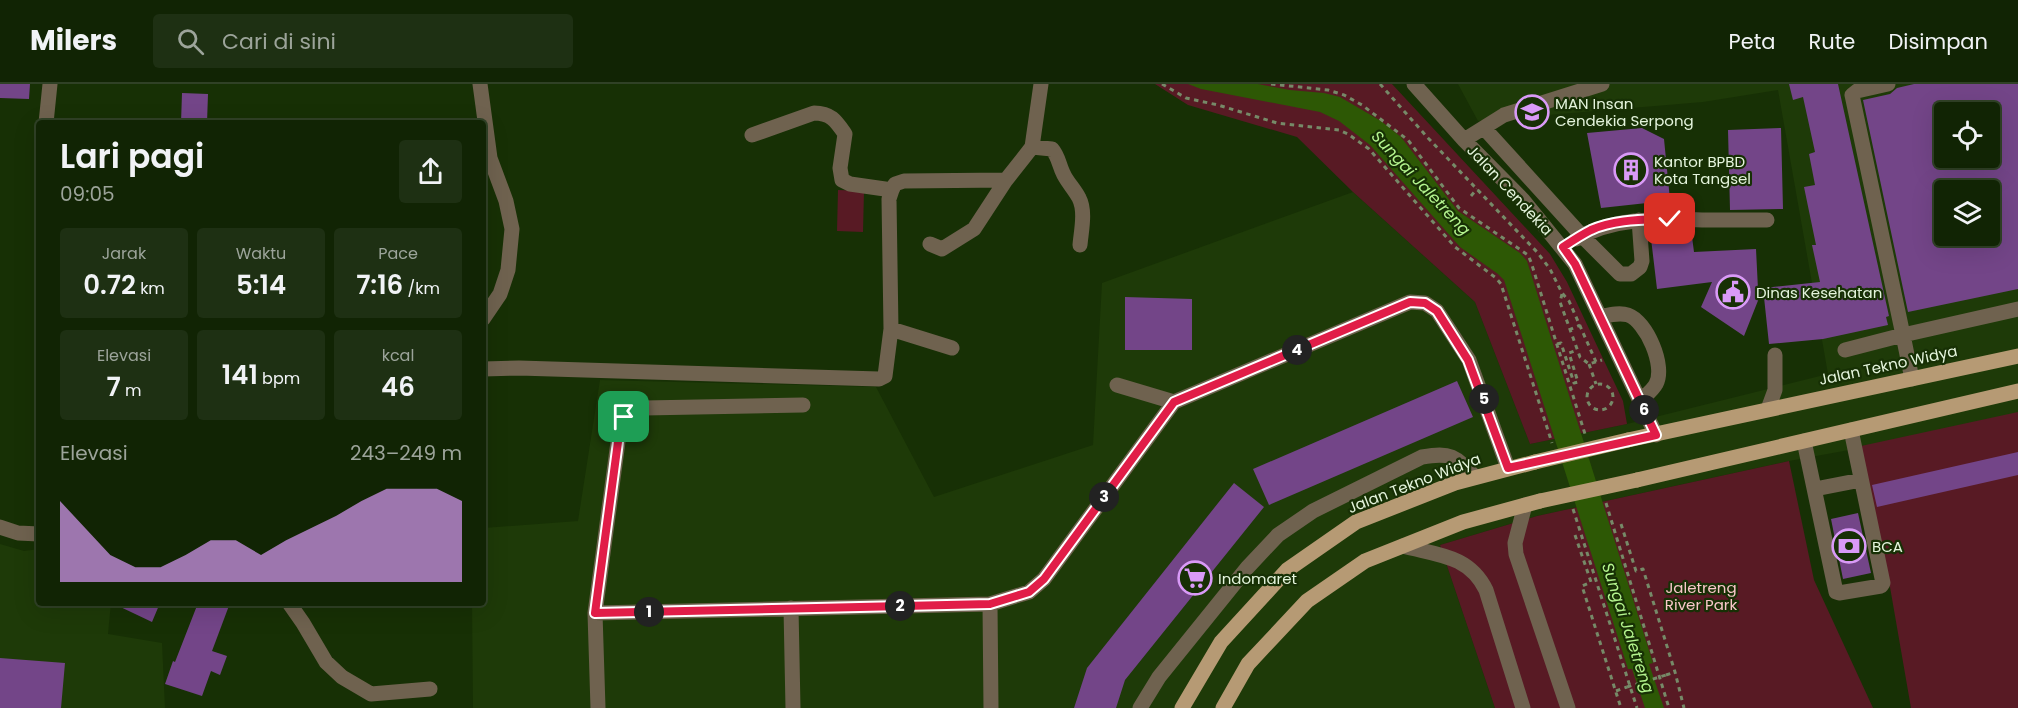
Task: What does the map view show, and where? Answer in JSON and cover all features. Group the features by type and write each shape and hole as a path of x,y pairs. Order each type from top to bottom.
{"main road":[{"name":"Jalan Tekno Widya","path":"1182,708 1221,642 1287,570 1356,522 1455,483 1508,468 1767,409 2018,356"},
{"path":"1223,708 1248,664 1307,601 1365,561 1463,522 1532,503 2018,391"}],"street":[{"path":"46,120 50,84"},
{"path":"480,84 483,120"},
{"path":"930,244 942,249 974,229 1006,180 1032,147 1041,84"},
{"name":"Jalan Cendekia","path":"1414,84 1464,140 1523,200 1575,264 1656,435"},
{"path":"1464,140 1504,115 1602,84"},
{"path":"1887,84 1852,94 1912,379"},
{"path":"752,135 814,113 825,113 836,121 845,134 840,168 842,180 850,184 892,190"},
{"path":"1484,128 1582,236 1620,274 1631,274 1640,267 1642,261 1639,220"},
{"path":"1032,147 1052,149 1057,155 1060,168 1068,184 1080,199 1082,208 1080,245"},
{"path":"486,159 506,201 512,229 508,270 500,294 486,315"},
{"path":"486,369 519,368 879,380 885,376 887,369 891,329 889,199 895,184 904,181 1006,180"},
{"path":"1563,247 1606,225 1639,220 1767,220"},
{"path":"595,613 990,604 1029,592 1044,579 1174,402 1410,302 1425,303 1437,311 1468,360 1508,468"},
{"path":"1845,350 2018,309"},
{"path":"1600,317 1628,315 1636,320 1656,351 1659,367 1657,383 1640,401"},
{"path":"891,329 952,348"},
{"path":"1767,409 1775,390 1775,355"},
{"path":"1117,385 1174,402"},
{"path":"598,708 595,613 620,427 624,417 632,411 644,408 803,405"},
{"path":"1804,441 1836,592 1881,586 1883,583 1851,430"},
{"path":"1140,708 1159,677 1247,568 1278,535 1313,512 1422,457 1451,456 1476,477"},
{"path":"1815,489 1861,480"},
{"path":"1532,503 1515,543 1516,554 1568,708"},
{"path":"0,527 18,533 36,534"},
{"path":"1403,546 1456,559 1470,567 1480,577 1523,708"},
{"path":"990,604 991,708"},
{"path":"291,606 326,662 371,701 430,689"},
{"path":"791,608 793,708"}],"path":[{"path":"1272,84 1328,90 1344,95 1362,105 1408,140 1459,208 1528,255 1587,443"},
{"path":"1380,84 1537,252 1569,301 1596,362"},
{"path":"1471,196 1477,189"},
{"path":"1562,293 1560,302 1569,330 1580,357 1589,364 1596,384"},
{"path":"1569,330 1580,325"},
{"path":"1557,344 1561,343 1574,383 1578,382 1569,353 1577,350"},
{"path":"1589,364 1618,355"},
{"path":"1596,384 1609,387 1613,393 1610,406 1604,410 1597,411 1587,401 1590,388 1596,384"},
{"path":"1604,498 1670,708"},
{"path":"1621,524 1636,571 1643,569 1684,708"},
{"path":"1575,535 1591,582 1582,586 1621,708"},
{"path":"1616,691 1675,672"}],"shaded area":[{"path":"1458,84 2018,84 2018,419 1789,461 1537,516 1440,545 1495,708 473,708 472,606 486,606 486,528 578,521 600,380 876,387 934,497 1093,445 1102,283 1353,192 1475,302 1530,444 1627,424 1828,374 1778,90 1703,102 1478,121"},
{"path":"0,544 24,551 36,549 36,606 111,606 108,634 162,643 165,708 0,708"}],"green space":[{"path":"1155,84 1392,84 1550,254 1567,282 1623,401 1627,424 1530,444 1475,302 1353,192 1297,137 1188,105"},
{"path":"838,190 864,191 863,232 837,231"},
{"path":"2018,412 2018,708 1911,708 1890,587 1861,446"},
{"name":"Jaletreng River Park","path":"1789,461 1814,580 1873,708 1495,708 1440,545 1537,516"}],"water":[{"name":"Sungai Jaletreng","path":"1188,84 1258,84 1340,97 1381,121 1401,137 1458,211 1520,253 1527,261 1653,663 1649,664 1664,708 1645,708 1632,669 1628,669 1504,280 1460,247 1370,145 1339,121 1320,112 1201,89"}],"building":[{"path":"0,84 30,84 29,99 0,98"},
{"path":"1789,84 1838,84 1889,316 1886,317 1888,325 1823,339 1769,344 1763,288 1820,282 1812,245 1816,245 1804,187 1815,185 1809,154 1815,152 1803,97 1793,100"},
{"path":"1914,84 2018,84 2018,289 1908,312 1863,100 1890,94 1897,88"},
{"path":"182,93 208,94 207,120 181,120"},
{"name":"Kantor BPBD Kota Tangsel","path":"1642,128 1664,139 1671,210 1648,210 1647,203 1601,208 1587,133"},
{"path":"1781,128 1783,209 1730,210 1728,130"},
{"path":"1691,229 1694,252 1756,249 1758,289 1763,288 1744,336 1701,307 1712,282 1657,289 1650,230"},
{"path":"1125,297 1192,299 1192,350 1125,350"},
{"path":"1457,381 1473,417 1269,505 1253,469"},
{"path":"2018,452 2018,475 1877,507 1872,485"},
{"path":"1234,483 1264,507 1125,680 1116,708 1074,708 1087,668"},
{"name":"BCA","path":"1858,513 1871,573 1843,579 1831,519"},
{"path":"118,606 159,606 152,622"},
{"path":"197,606 229,606 212,651 227,656 220,675 211,671 202,696 165,684 173,661 175,662"},
{"path":"0,658 65,663 61,708 0,708"}],"place":[{"name":"MAN Insan Cendekia Serpong","path":"1532,112"},
{"name":"Kantor BPBD Kota Tangsel","path":"1631,170"},
{"name":"Dinas Kesehatan","path":"1733,292"},
{"name":"BCA","path":"1849,546"},
{"name":"Indomaret","path":"1195,578"}],"route":[{"path":"624,417 620,427 595,613 990,604 1029,592 1044,579 1174,402 1410,302 1425,303 1437,311 1468,360 1508,468 1656,435 1575,264 1563,247 1592,230 1606,225 1639,220 1670,219"}]}
